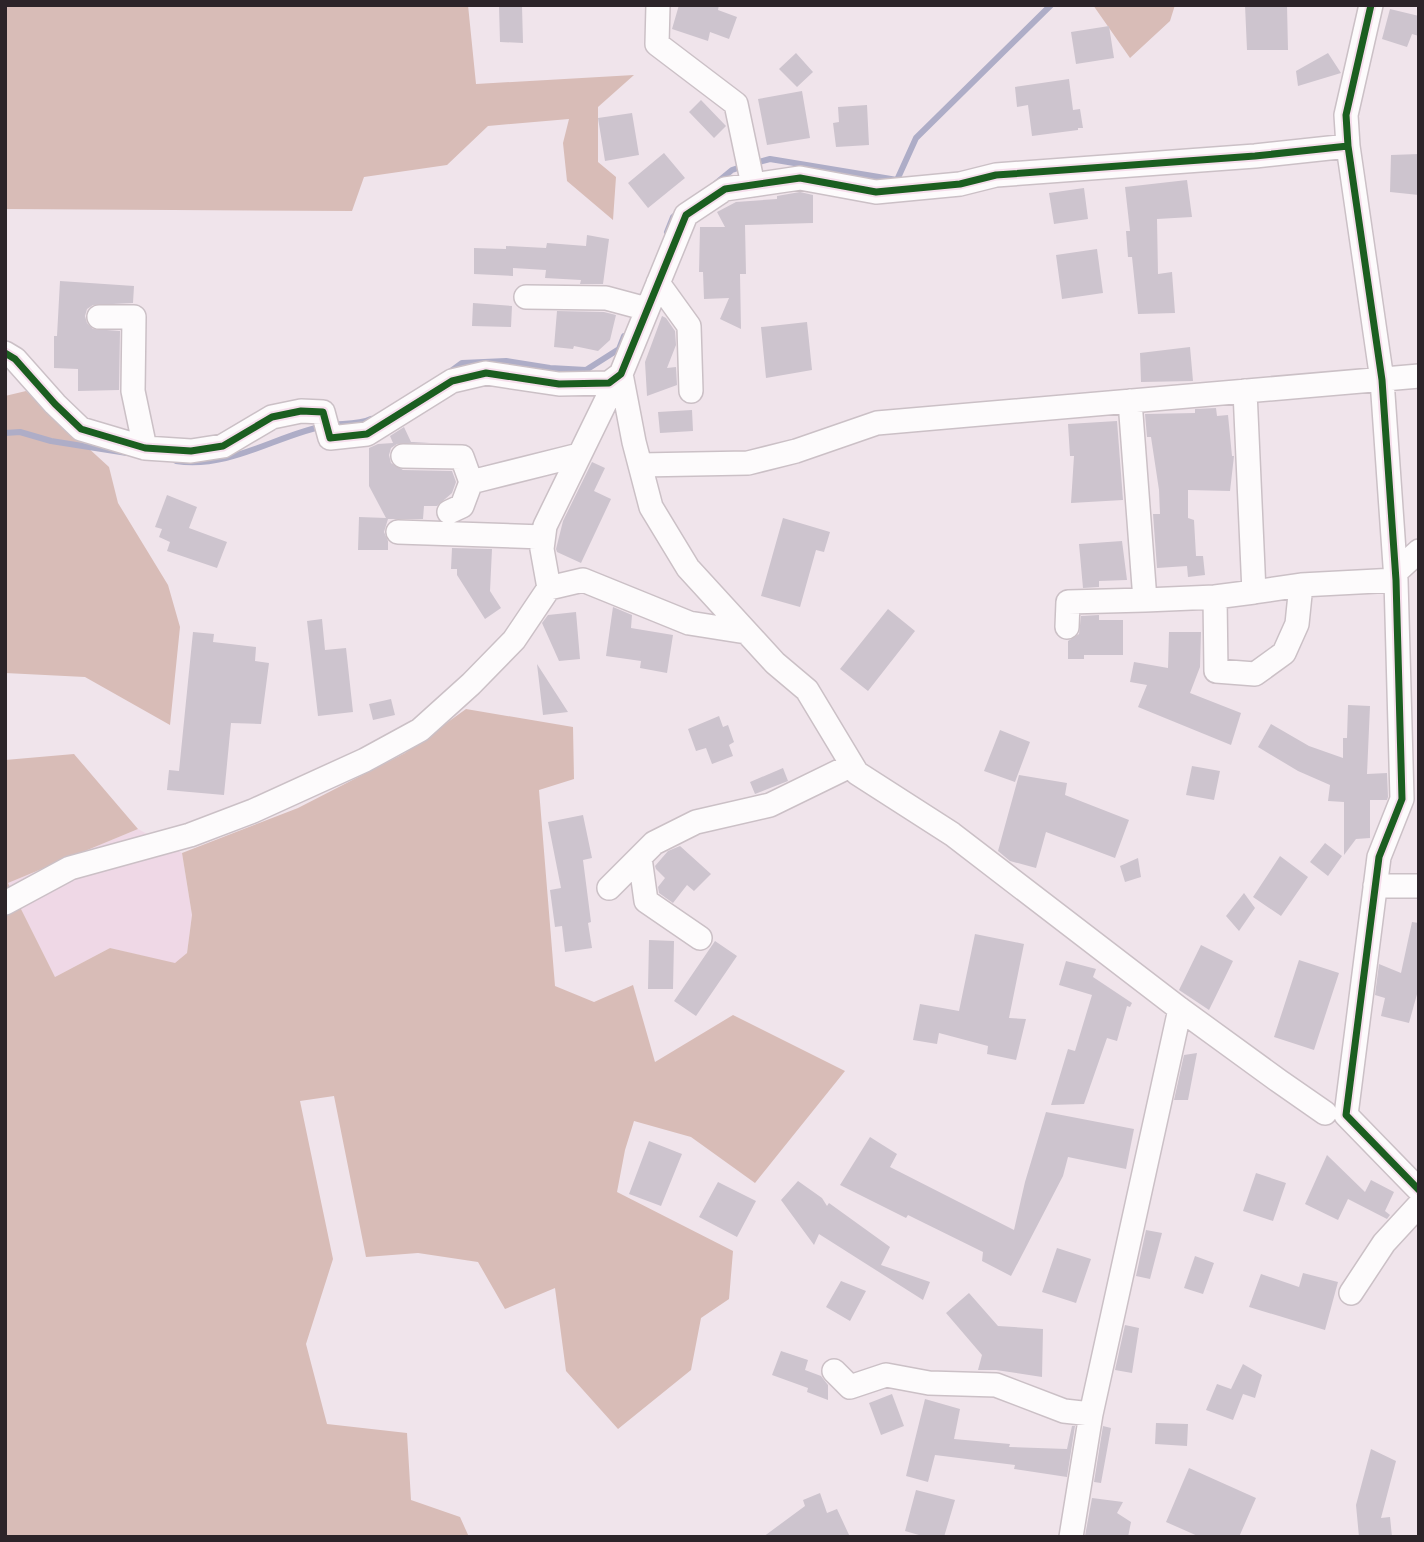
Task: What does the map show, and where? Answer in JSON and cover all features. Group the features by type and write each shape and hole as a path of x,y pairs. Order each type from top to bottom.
{"street":[{"path":"659,5 657,44 736,104 752,182"},
{"path":"1371,5 1346,115 1348,146 1382,380 1396,576 1402,799 1379,857 1346,1115 1419,1189"},
{"path":"549,589 541,549 545,526 607,399 639,307 658,283 686,215 725,189 752,182 800,178 876,192 907,190 960,184 996,175 1255,156 1348,146"},
{"path":"658,283 689,326 691,391"},
{"path":"526,297 606,298 639,307"},
{"path":"99,317 134,317 132,391 145,448"},
{"path":"5,353 15,359 81,429 145,448 191,451 223,446 272,417 301,411 323,412 330,438 367,434 452,382 486,373 559,384 615,378"},
{"path":"640,465 748,463 796,451 877,423 1419,376"},
{"path":"615,378 652,506 688,568 775,663 807,690 857,773 952,834 1180,1009 1325,1112"},
{"path":"1245,391 1254,592"},
{"path":"1130,401 1145,600"},
{"path":"402,456 463,457 471,482 462,506 449,512"},
{"path":"471,482 579,456"},
{"path":"398,532 543,537"},
{"path":"1067,627 1068,602 1215,597 1396,576 1419,551"},
{"path":"5,903 70,868 190,835 253,811 366,760 420,730 514,640 549,589 583,580 689,623 746,632"},
{"path":"1215,597 1216,671 1255,674 1283,653 1297,624 1301,585"},
{"path":"610,888 654,843 696,822 770,805 852,765"},
{"path":"640,858 646,901 700,938"},
{"path":"1375,886 1419,886"},
{"path":"1066,1536 1090,1413 1180,1009"},
{"path":"1351,1293 1384,1243 1419,1205"},
{"path":"834,1371 850,1387 886,1375 929,1383 996,1385 1064,1411 1090,1413"}],"shaded area":[{"path":"5,5 468,5 476,84 634,75 598,107 598,162 616,177 613,220 567,181 563,143 569,119 488,126 447,165 364,177 352,211 5,209"},
{"path":"1093,5 1175,5 1170,21 1130,58"},
{"path":"26,391 109,467 118,503 168,585 180,627 170,725 85,677 5,673 5,396"},
{"path":"466,709 573,727 574,779 539,790 555,986 594,1002 633,985 655,1062 733,1015 845,1071 755,1183 691,1137 634,1121 617,1192 733,1251 729,1299 701,1318 691,1370 618,1429 566,1371 555,1288 505,1309 478,1262 418,1253 366,1257 334,1096 300,1101 333,1259 306,1344 327,1424 407,1433 411,1500 460,1517 469,1537 5,1537 5,760 74,754 138,829 8,883 55,977 110,948 175,963 187,953 192,915 182,853 298,808 405,753"},
{"path":"138,829 182,853 192,915 187,953 175,964 110,948 55,977 8,883"}],"building":[{"path":"679,5 719,5 718,10 737,17 729,39 710,32 708,41 672,29"},
{"path":"1245,5 1287,5 1288,50 1247,50"},
{"path":"499,6 522,6 523,43 500,42"},
{"path":"1390,9 1419,16 1419,36 1412,34 1407,47 1382,39"},
{"path":"1109,26 1114,58 1076,64 1071,32"},
{"path":"796,53 813,72 797,87 779,69"},
{"path":"1328,53 1341,73 1298,86 1296,71"},
{"path":"1069,79 1073,110 1080,109 1083,128 1032,136 1028,105 1017,107 1015,87"},
{"path":"802,91 810,138 767,145 758,99"},
{"path":"701,100 726,126 714,138 689,112"},
{"path":"867,105 869,145 836,147 833,123 839,122 838,107"},
{"path":"632,113 639,155 605,161 598,118"},
{"path":"664,153 685,178 648,208 628,183"},
{"path":"1419,154 1419,195 1390,192 1391,155"},
{"path":"1187,180 1192,217 1157,219 1158,274 1172,272 1175,313 1138,314 1132,257 1128,257 1126,231 1130,231 1125,187"},
{"path":"1084,188 1088,219 1054,224 1049,193"},
{"path":"800,192 813,195 813,223 745,225 746,274 740,274 741,329 720,319 729,298 704,299 703,272 699,272 700,227 725,227 717,212 736,202 777,199 777,196"},
{"path":"587,235 609,239 603,284 580,284 581,280 545,278 546,270 513,268 513,276 474,274 474,248 546,248 547,243 586,246"},
{"path":"1097,249 1103,293 1062,299 1056,255"},
{"path":"60,281 134,286 133,303 93,305 87,309 85,316 93,329 120,331 119,390 78,391 78,369 54,368 54,336 57,336"},
{"path":"473,303 512,306 511,327 472,326"},
{"path":"557,311 604,312 616,315 610,340 598,351 574,346 573,349 554,347"},
{"path":"662,316 675,331 676,345 667,368 676,367 677,385 647,396 645,362"},
{"path":"807,322 812,370 766,378 761,327"},
{"path":"1190,347 1193,381 1141,382 1140,353"},
{"path":"1216,408 1217,416 1228,415 1234,456 1230,491 1188,490 1188,518 1194,520 1196,556 1203,556 1205,575 1188,577 1187,566 1157,568 1153,514 1160,514 1159,490 1151,437 1147,437 1145,414 1195,413 1195,409"},
{"path":"692,410 693,431 660,433 658,412"},
{"path":"1117,421 1123,500 1071,503 1074,456 1070,456 1068,424"},
{"path":"404,427 411,442 430,442 397,444 391,448 391,463 403,470 452,471 456,482 452,493 437,506 424,506 423,519 388,519 384,532 388,550 358,550 359,517 386,518 369,486 369,448 393,443 390,436"},
{"path":"592,462 605,468 594,491 611,499 581,563 557,552 556,549 563,521"},
{"path":"167,495 197,507 189,528 227,542 217,568 167,551 170,542 159,537 162,529 155,527"},
{"path":"783,518 830,532 824,552 816,550 800,607 761,596"},
{"path":"1122,541 1127,580 1099,581 1099,587 1083,588 1079,544"},
{"path":"452,548 492,549 490,591 501,608 485,619 457,575 457,569 451,569"},
{"path":"613,607 632,615 631,628 673,635 667,673 640,668 641,661 606,656"},
{"path":"888,609 915,631 868,691 840,669"},
{"path":"576,612 580,659 559,661 542,623 548,615"},
{"path":"1099,615 1099,620 1123,620 1123,655 1084,655 1084,659 1068,659 1068,641 1079,634 1081,616"},
{"path":"322,619 325,650 346,648 353,712 318,716 307,621"},
{"path":"193,632 214,634 213,642 256,647 255,661 269,663 261,724 231,723 224,795 167,790 169,770 179,771"},
{"path":"1169,632 1201,632 1200,667 1190,693 1241,713 1231,745 1138,707 1147,685 1130,682 1134,662 1168,668"},
{"path":"537,664 568,712 543,715"},
{"path":"391,699 395,715 373,720 369,704"},
{"path":"1348,705 1370,706 1367,774 1387,773 1388,797 1387,800 1370,800 1370,838 1356,839 1344,855 1344,802 1328,801 1330,785 1298,771 1258,747 1271,724 1309,746 1343,758 1343,738 1347,738"},
{"path":"719,716 723,727 728,725 734,742 729,745 733,756 712,764 706,748 696,751 688,729"},
{"path":"1000,730 1030,742 1015,782 984,771"},
{"path":"1192,766 1220,771 1214,800 1186,795"},
{"path":"783,768 788,781 755,794 750,782"},
{"path":"1019,775 1067,783 1065,795 1129,820 1115,858 1046,832 1036,868 1010,861 998,851"},
{"path":"583,815 592,858 583,860 592,948 565,952 562,926 555,927 550,890 561,888 548,822"},
{"path":"1325,843 1342,856 1328,876 1310,862"},
{"path":"680,846 711,874 694,891 687,885 673,903 659,893 658,887 665,878 655,866 668,851"},
{"path":"1280,856 1308,877 1281,916 1253,897"},
{"path":"1138,858 1141,877 1125,882 1120,866"},
{"path":"1244,893 1255,908 1239,931 1226,916"},
{"path":"1412,922 1419,923 1419,987 1409,1023 1381,1016 1385,998 1375,995 1379,964 1401,973"},
{"path":"975,934 1024,944 1009,1018 1026,1019 1016,1060 987,1054 988,1046 939,1033 937,1044 913,1040 920,1004 959,1011"},
{"path":"649,940 674,941 673,989 648,989"},
{"path":"715,941 737,956 696,1016 674,1001"},
{"path":"1201,945 1233,961 1209,1010 1179,990"},
{"path":"1299,960 1339,973 1314,1050 1274,1037"},
{"path":"1066,961 1096,969 1093,977 1132,1003 1130,1007 1127,1006 1117,1041 1107,1038 1084,1104 1051,1105 1068,1049 1075,1051 1092,995 1059,985"},
{"path":"1197,1053 1188,1100 1174,1100 1184,1055"},
{"path":"1046,1112 1134,1129 1126,1169 1068,1157 1063,1176 1011,1276 982,1261 983,1252 840,1185 870,1137 897,1154 890,1167 1014,1230"},
{"path":"649,1141 682,1154 661,1206 629,1194"},
{"path":"1327,1155 1365,1192 1371,1180 1394,1192 1385,1211 1390,1215 1387,1219 1348,1199 1338,1220 1305,1204"},
{"path":"1256,1173 1286,1183 1273,1221 1243,1211"},
{"path":"798,1181 822,1198 827,1206 829,1203 890,1247 881,1265 930,1282 923,1300 819,1234 814,1245 781,1200"},
{"path":"718,1182 756,1201 737,1237 699,1217"},
{"path":"1146,1230 1162,1233 1150,1279 1136,1276"},
{"path":"1057,1248 1091,1259 1076,1303 1042,1292"},
{"path":"1195,1256 1214,1263 1203,1294 1184,1288"},
{"path":"1303,1273 1338,1282 1325,1330 1249,1307 1261,1274 1299,1287"},
{"path":"841,1281 866,1291 850,1321 826,1307"},
{"path":"969,1293 998,1326 1043,1329 1042,1377 978,1370 982,1355 946,1313"},
{"path":"1125,1325 1139,1328 1132,1373 1115,1370"},
{"path":"781,1351 808,1360 805,1370 821,1376 828,1385 828,1400 807,1392 808,1388 772,1375"},
{"path":"1243,1364 1262,1375 1255,1398 1243,1394 1233,1420 1206,1410 1217,1384 1231,1389"},
{"path":"892,1394 904,1426 881,1435 869,1403"},
{"path":"925,1399 960,1409 954,1439 1010,1444 1009,1447 1067,1449 1072,1426 1075,1426 1067,1477 1014,1469 1015,1465 935,1455 928,1482 906,1476"},
{"path":"1156,1423 1188,1424 1187,1446 1155,1444"},
{"path":"1103,1426 1111,1428 1101,1483 1094,1482"},
{"path":"1371,1449 1396,1461 1381,1518 1390,1517 1392,1537 1359,1537 1356,1505"},
{"path":"1189,1468 1256,1498 1239,1537 1200,1537 1166,1522"},
{"path":"916,1490 955,1500 944,1537 926,1537 905,1531"},
{"path":"820,1493 827,1513 837,1509 850,1537 763,1537 805,1506 803,1500"},
{"path":"1092,1498 1123,1502 1117,1513 1131,1522 1128,1537 1085,1536"}],"waterway":[{"path":"755,163 770,159 897,180 916,138 1051,5"},
{"path":"715,184 732,170 744,166"},
{"path":"667,232 673,217 679,212"},
{"path":"447,374 462,363 506,361 586,370 619,349 624,336"},
{"path":"176,461 196,462 235,456 309,430 371,419"},
{"path":"5,433 20,432 51,441 127,453"}],"cycle path":[{"path":"1371,5 1346,115 1348,146 1382,380 1396,580 1402,799 1379,857 1346,1115 1419,1190"},
{"path":"5,353 15,359 81,429 145,448 191,451 223,446 272,417 301,411 323,412 330,438 367,434 452,381 486,373 559,384 609,383 621,374 686,215 725,189 800,178 876,192 960,184 996,175 1255,156 1348,146"}]}
